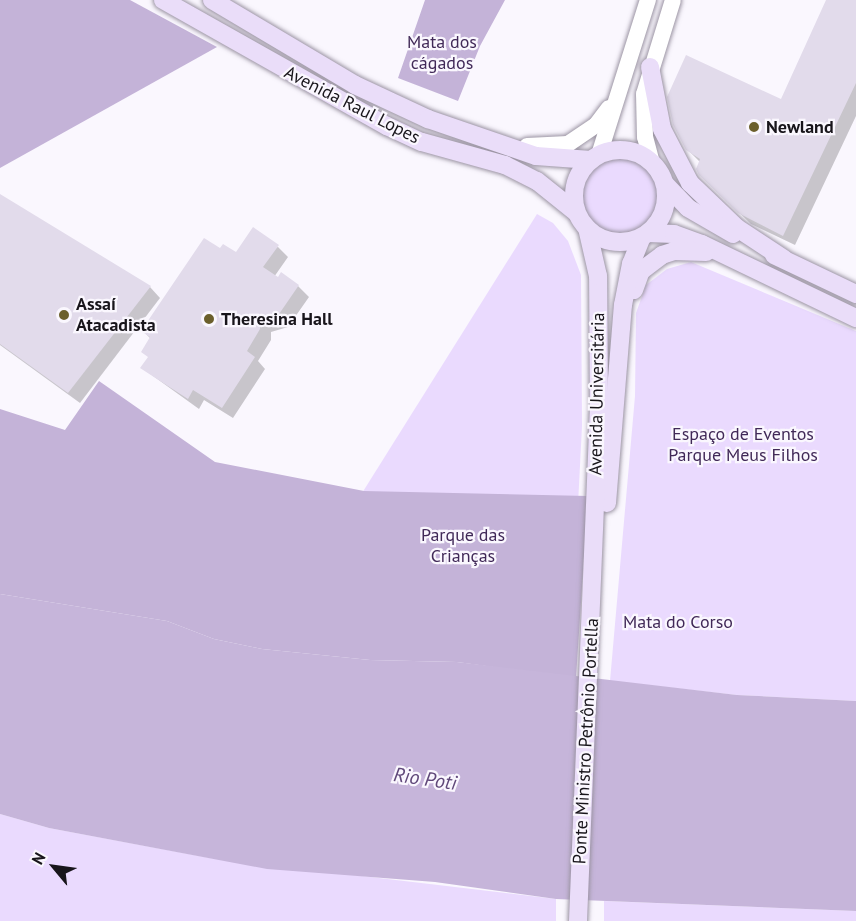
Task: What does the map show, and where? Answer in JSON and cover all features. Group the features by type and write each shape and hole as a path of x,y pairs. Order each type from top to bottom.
{"main road":[{"name":"Avenida Raul Lopes","path":"163,0 387,126 422,142 505,165 537,181 582,221"},
{"name":"Avenida Raul Lopes","path":"212,0 355,85 428,119 536,156 595,158"},
{"path":"648,0 595,158 575,188 582,221 616,243 645,236 681,237 738,260 856,318"},
{"path":"673,0 650,67 644,110 652,163 665,184 705,221 856,294"},
{"path":"650,67 663,129 690,183 736,228 784,260"},
{"path":"486,139 537,147 561,147 585,135 614,104"},
{"path":"595,158 627,150 652,163"},
{"path":"645,236 665,207 665,184"},
{"name":"Avenida Universitária","path":"582,221 598,276 598,561"},
{"name":"Avenida Universitária","path":"598,561 629,274 645,236"},
{"path":"620,344 636,281 651,261 674,251 688,250 738,260"},
{"name":"Ponte Ministro Petrônio Portella","path":"578,921 598,561"},
{"name":"Ponte Ministro Petrônio Portella","path":"587,921 598,561"}],"green space":[{"path":"0,0 130,0 217,47 0,168"},
{"name":"Mata dos cágados","path":"425,0 505,0 480,46 458,101 398,78"},
{"path":"620,159 634,162 646,170 654,182 657,196 654,210 646,222 634,230 620,233 606,230 594,222 586,210 583,196 586,182 594,170 606,162"},
{"path":"537,214 553,223 568,241 581,275 582,426 575,564 342,525"},
{"name":"Espaço de Eventos Parque Meus Filhos","path":"691,262 856,331 856,701 737,695 610,681 635,396 636,313 646,285 667,269"},
{"name":"Parque das Crianças","path":"99,381 215,462 364,491 588,496 576,678 457,662 370,660 262,649 214,639 167,621 0,594 0,409 65,430"},
{"path":"0,814 49,828 210,858 556,899 556,921 0,921"},
{"path":"604,901 856,911 856,921 604,921"}],"water":[{"name":"Rio Poti","path":"0,594 167,621 214,639 262,649 370,660 457,662 737,695 856,701 856,911 556,899 435,882 267,869 49,828 0,814"}],"building":[{"name":"Newland","path":"826,0 856,0 856,83 783,236 738,213 699,175 696,169 700,159 686,150 673,125 667,97 686,55 781,99"},
{"name":"Assaí Atacadista","path":"0,194 151,286 68,393 0,344"},
{"name":"Theresina Hall","path":"253,227 279,245 263,267 278,277 281,272 299,285 277,317 260,321 260,329 247,351 255,357 222,408 193,390 188,399 140,368 148,357 141,352 150,337 141,331 204,238 220,248 223,244 236,252"}],"place":[{"name":"Newland","path":"754,127"},
{"name":"Assaí Atacadista","path":"64,315"},
{"name":"Theresina Hall","path":"209,319"}],"park label":[{"name":"Mata do Corso","path":"678,622"}]}
